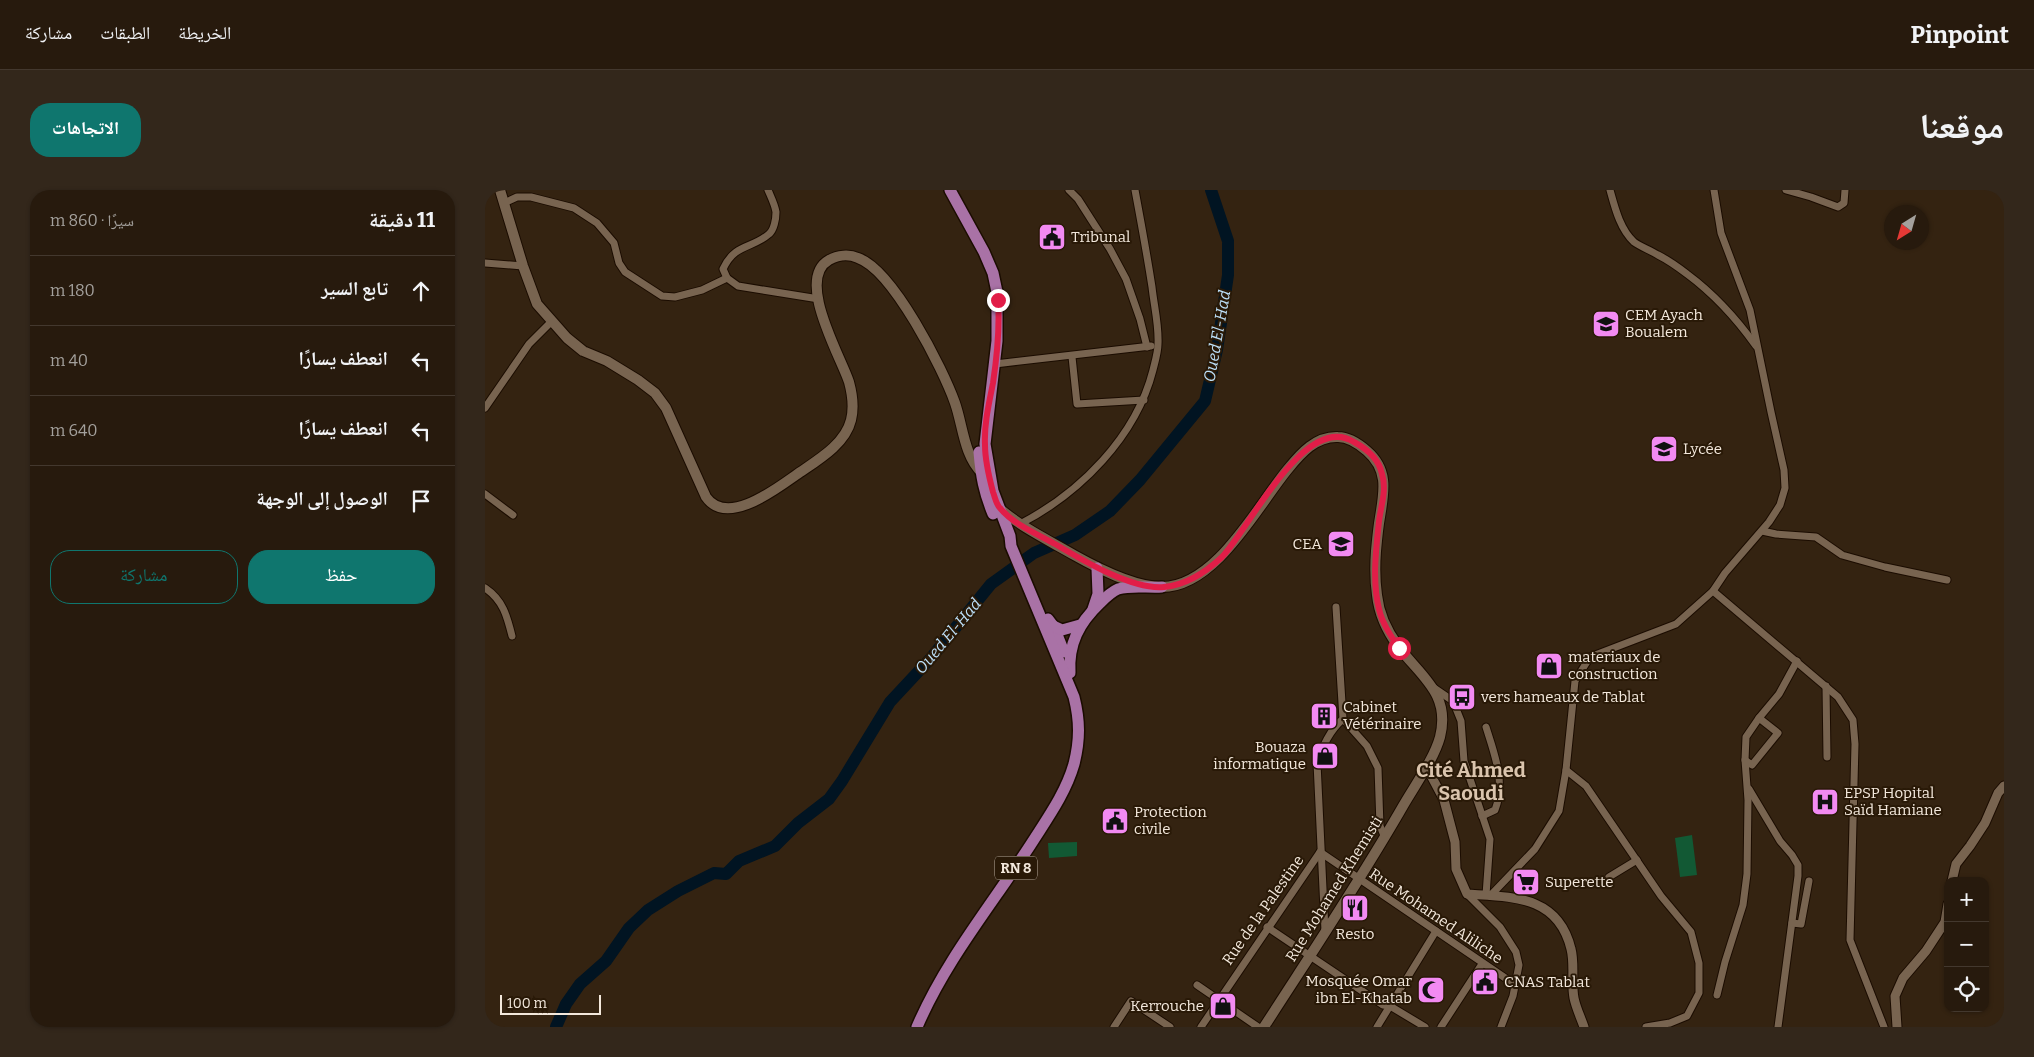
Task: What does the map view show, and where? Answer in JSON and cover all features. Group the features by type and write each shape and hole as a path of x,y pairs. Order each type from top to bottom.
{"main road":[{"path":"500,190 523,266 537,304 551,322 583,351 607,361 655,393 666,408 709,501 719,507 738,507 759,500 829,452 843,436 851,421 853,406 849,383 826,326 817,285 819,272 825,262 836,256 847,255 857,257 874,267 884,277 911,317 946,380 956,406 970,455 980,471 991,480"},
{"name":"RN 8","path":"950,190 990,265 997,292 999,326 985,444 991,480 1010,540 1074,697"},
{"name":"RN 8","path":"978,244 990,279 995,316 991,358 980,427 980,471 984,493 999,528 1010,540"},
{"path":"1070,673 1071,648 1080,625 1092,610 1111,593 1117,590 1162,587 1194,578 1209,568 1223,555 1270,491 1307,448 1319,440 1329,437 1341,437 1351,440 1373,456 1379,464 1384,482 1384,496 1376,554 1379,610 1388,632 1399,648 1433,687"},
{"path":"998,507 1020,524 1097,568 1128,580 1162,587"},
{"path":"1010,540 1019,529 1034,532"},
{"path":"1092,610 1098,594 1097,568"},
{"name":"RN 8","path":"917,1027 927,1003 955,956 1061,797 1073,765 1079,734 1079,718 1070,673 1054,627 1032,595"},
{"path":"1040,614 1054,627 1066,630 1080,625"},
{"name":"Rue Mohamed Khemisti","path":"1264,1027 1359,880 1426,766 1439,738 1442,720 1440,702 1433,687"}],"street":[{"path":"768,190 776,213 775,225 770,234 739,249 727,260 723,268 727,278 737,286 819,298"},
{"path":"1069,190 1078,199 1104,239 1126,279 1141,319 1147,347"},
{"path":"1076,190 1078,199"},
{"path":"1020,524 1058,500 1101,462 1116,445 1144,400 1158,346 1157,319 1135,190"},
{"path":"1610,190 1621,222 1636,243 1687,273 1718,300 1738,321 1757,347"},
{"path":"1487,895 1535,849 1559,811 1566,770 1575,681 1590,656 1676,624 1713,591 1725,573 1762,531 1780,505 1785,488 1784,470 1750,310 1721,233 1714,190"},
{"path":"1785,190 1811,196 1838,207 1844,203 1845,190"},
{"path":"505,203 517,197 531,197 575,208 597,224 614,243 619,263 625,272 663,296 675,297 702,290 727,278"},
{"path":"485,264 523,266"},
{"path":"485,408 529,344 551,322"},
{"path":"995,364 1158,346"},
{"path":"1072,357 1077,404 1144,400"},
{"path":"485,494 513,515"},
{"path":"1762,531 1816,537 1842,555 1885,567 1947,580"},
{"path":"485,588 500,601 507,614 513,636"},
{"path":"1713,591 1838,697 1853,720 1855,776 1850,940 1884,1027"},
{"path":"1336,607 1343,718 1367,746 1378,768 1380,826 1385,838"},
{"path":"1717,995 1743,905 1749,848 1745,760 1746,737 1779,694 1797,662"},
{"path":"1826,686 1827,757"},
{"path":"1433,687 1453,701 1461,721 1464,761 1490,839 1487,895"},
{"name":"Rue de la Palestine","path":"1201,1027 1320,852 1317,764 1330,733 1343,718"},
{"path":"1745,760 1752,765 1778,733 1759,718"},
{"path":"1482,816 1495,810 1500,797 1498,763 1485,727"},
{"path":"1426,766 1444,800 1455,842 1456,869 1467,894 1500,927 1516,952 1519,965 1513,996 1501,1027"},
{"path":"1566,770 1586,786 1661,896 1691,932 1699,963 1699,994 1687,1016 1646,1027"},
{"path":"1747,786 1780,841 1798,865 1799,876 1778,1027"},
{"path":"1953,877 1956,864 1985,823 1998,793 2004,786"},
{"path":"1320,852 1325,931"},
{"name":"Rue Mohamed Aliliche","path":"1320,852 1514,984"},
{"path":"1609,877 1637,860"},
{"path":"1792,923 1801,924 1809,881"},
{"path":"1467,894 1519,898 1545,908 1559,920 1571,949 1574,998 1584,1027"},
{"path":"1897,1027 1895,996 1903,978 1927,951 1945,922"},
{"path":"1267,928 1383,1005 1390,1006 1425,1027"},
{"path":"1377,1027 1436,931"},
{"path":"1441,1027 1482,964"},
{"path":"1197,985 1258,1027"},
{"path":"1114,1027 1131,1001 1171,1027"},
{"path":"1683,1018 1683,1027"}],"green space":[{"path":"1692,835 1697,875 1680,877 1675,838"},
{"path":"1077,842 1077,856 1049,858 1048,843"}],"waterway":[{"name":"Oued El-Had","path":"556,1027 566,1004 580,984 606,961 629,928 648,910 678,891 714,873 726,874 739,861 775,846 798,823 829,799 890,702 931,658 991,584 1034,553 1075,535 1110,511 1140,480 1205,401 1217,350 1228,275 1228,241 1211,190"}],"place":[{"name":"Tribunal","path":"1052,237"},
{"name":"CEM Ayach Boualem","path":"1606,324"},
{"name":"Lycée","path":"1664,449"},
{"name":"CEA","path":"1341,544"},
{"name":"materiaux de construction","path":"1549,666"},
{"name":"vers hameaux de Tablat","path":"1462,697"},
{"name":"Cabinet Vétérinaire","path":"1324,716"},
{"name":"Bouaza informatique","path":"1325,756"},
{"name":"EPSP Hopital Saïd Hamiane","path":"1825,802"},
{"name":"Protection civile","path":"1115,821"},
{"name":"Superette","path":"1526,882"},
{"name":"Resto","path":"1355,908"},
{"name":"CNAS Tablat","path":"1485,982"},
{"name":"Mosquée Omar ibn El-Khatab","path":"1431,990"},
{"name":"Kerrouche","path":"1223,1006"}],"district":[{"name":"Cité Ahmed Saoudi","path":"1471,782"}],"route":[{"path":"998,300 997,341 985,444 998,507 1034,532 1097,568 1142,584 1162,587 1170,586 1194,578 1223,555 1270,491 1307,448 1319,440 1329,437 1341,437 1351,440 1373,456 1382,472 1384,496 1379,518 1376,554 1377,594 1379,610 1383,621 1399,648"}]}
